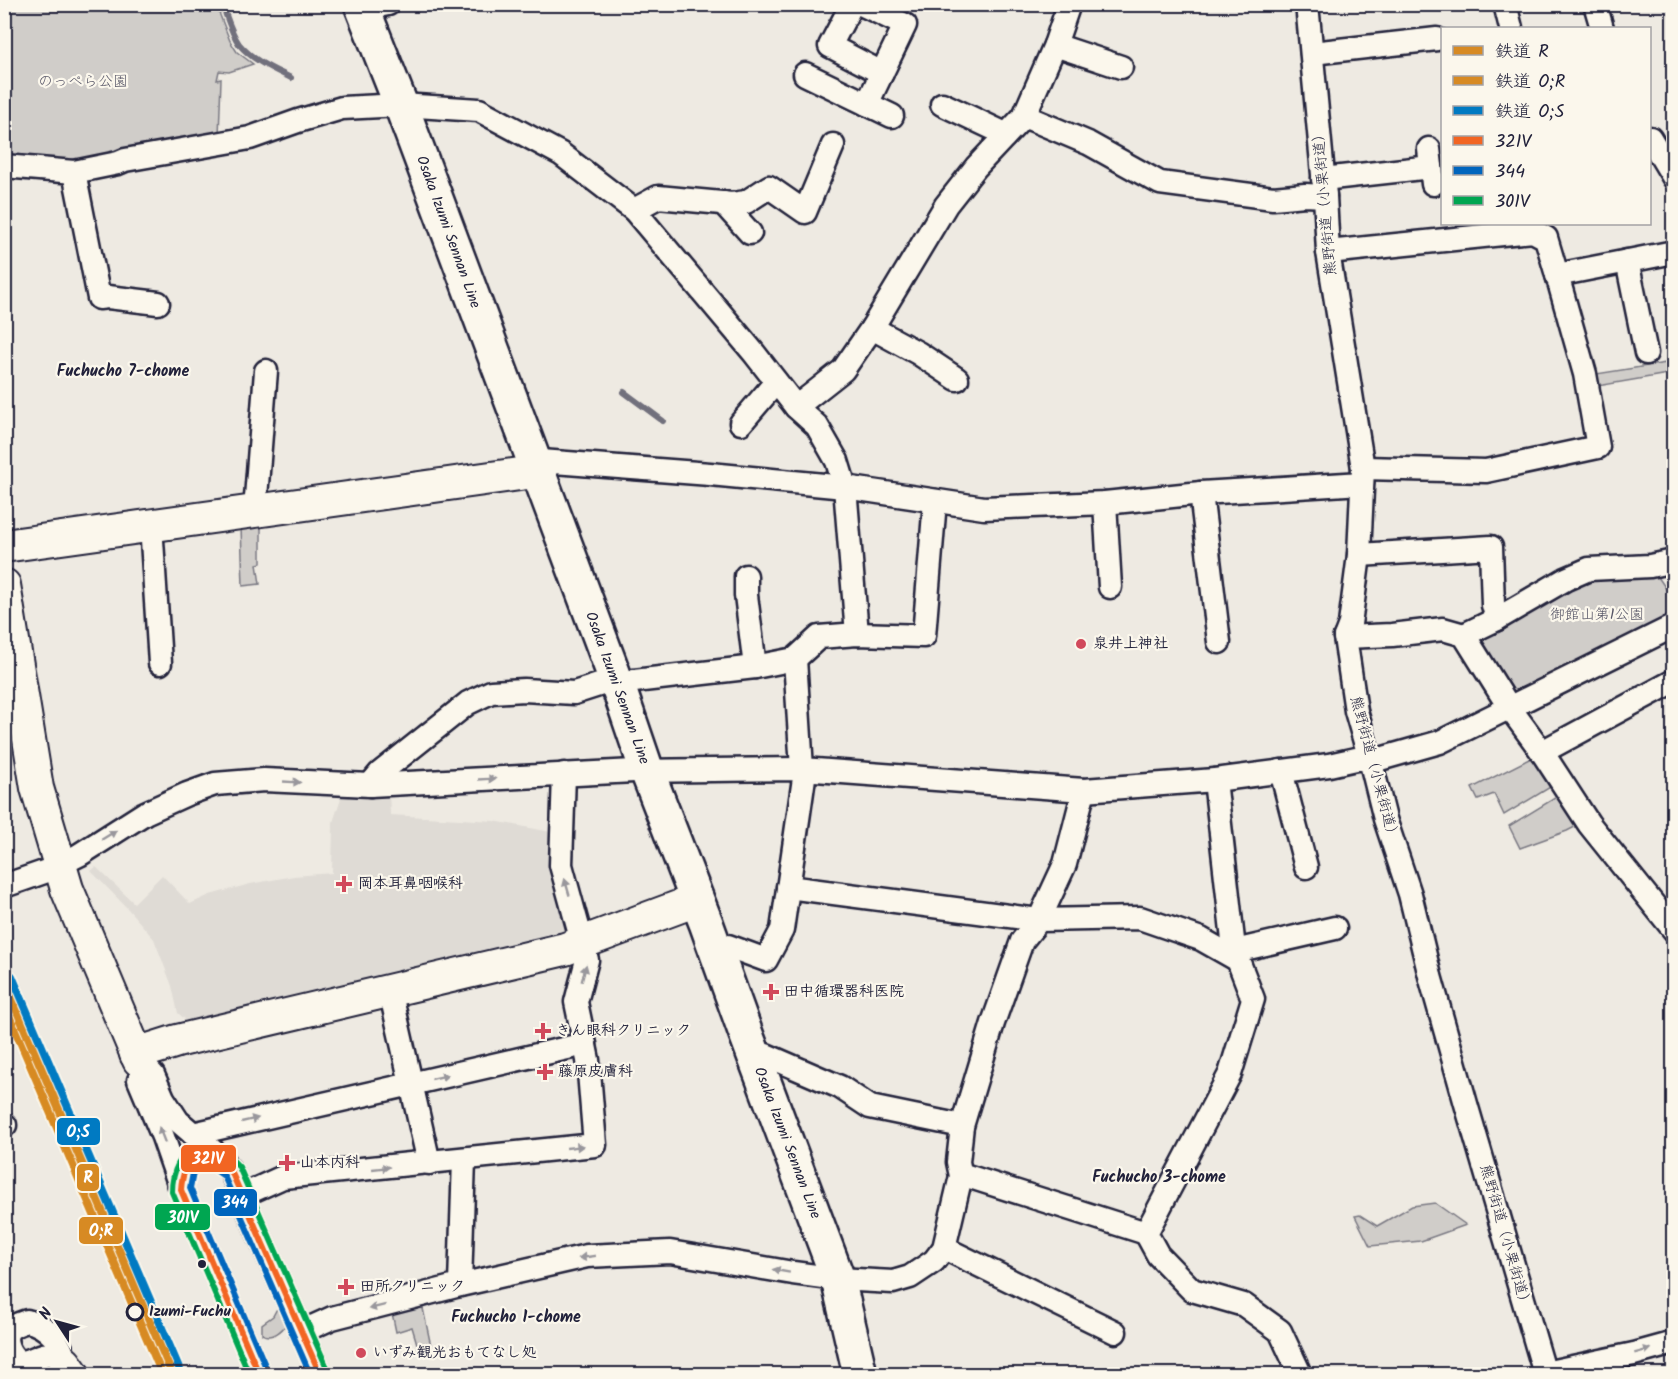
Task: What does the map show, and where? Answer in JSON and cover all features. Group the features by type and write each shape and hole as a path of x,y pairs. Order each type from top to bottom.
{"main road":[{"name":"Osaka Izumi Sennan Line","path":"371,6 401,105 838,1279 860,1374"}],"street":[{"path":"852,4 830,46 882,73"},
{"path":"861,4 906,25 867,104"},
{"path":"796,407 843,370 872,328 946,205 976,167 1024,116 1069,4"},
{"name":"熊野街道（小栗街道）","path":"1307,4 1328,252 1363,476 1359,555 1350,624 1345,637 1356,711 1385,819 1410,894 1430,976 1544,1374"},
{"path":"1506,4 1510,27"},
{"path":"1595,4 1602,27"},
{"path":"1312,53 1410,33 1437,39"},
{"path":"1054,45 1121,67"},
{"path":"805,74 892,116"},
{"path":"942,104 999,131 1005,137"},
{"path":"4,166 74,172 125,160 250,138 342,108 401,105 479,110 561,154 634,210 796,407 818,426 837,461 845,487 857,634"},
{"path":"1024,116 1088,143 1160,183 1273,198 1431,167"},
{"path":"1651,140 1666,169"},
{"path":"634,210 658,197 732,204 746,202 769,187 805,212 833,146"},
{"path":"74,172 99,298 158,303"},
{"path":"723,203 750,233"},
{"path":"4,546 527,473 536,468 541,461 845,487 984,508 1105,503 1363,476 1486,471 1598,447 1585,374 1546,238 1532,227 1328,252"},
{"path":"1557,275 1674,252"},
{"path":"1627,261 1646,353"},
{"path":"872,328 918,353 957,379"},
{"path":"255,510 255,396 266,371"},
{"path":"741,423 776,382"},
{"path":"1201,493 1219,642"},
{"path":"370,785 380,773 468,703 490,692 524,690 574,693 605,683 755,667 795,658 819,637 857,634 924,636 935,501"},
{"path":"1105,503 1110,587"},
{"path":"151,525 160,663"},
{"path":"1359,555 1491,547 1493,605 1497,619"},
{"path":"1345,637 1392,636 1443,629 1464,635 1497,619 1566,579 1589,569 1650,566 1674,561"},
{"path":"746,576 746,595 755,667"},
{"path":"4,585 38,788 67,889 138,1057 153,1075 178,1121 213,1150 231,1171 320,1374"},
{"path":"4,886 47,871 79,855 145,813 216,784 264,780 370,785 564,774 801,769 1084,790 1215,780 1329,765 1356,759 1380,759 1440,742 1674,626"},
{"path":"1464,635 1509,707 1542,752 1589,824 1674,930"},
{"path":"717,951 728,946 766,960 782,930 804,778 801,769 795,658"},
{"path":"1542,752 1674,681"},
{"path":"1281,771 1296,855"},
{"path":"243,1195 283,1178 595,1145 588,1060 576,1002 587,960 561,865 564,774"},
{"path":"1146,1233 1230,1074 1253,999 1235,954 1215,780"},
{"path":"301,1332 332,1318 460,1285 587,1256 670,1252 793,1273 838,1279 893,1282 910,1277 934,1261 944,1248 961,1176 958,1162 962,1126 993,1023 1022,941 1039,920 1065,864 1084,790"},
{"path":"788,887 1039,920 1140,918 1201,939 1235,954 1335,928"},
{"path":"138,1057 177,1041 583,944 697,900"},
{"path":"390,990 429,1163"},
{"path":"193,1134 585,1044"},
{"path":"754,1055 766,1055 840,1087 870,1107 962,1126"},
{"path":"138,1057 139,1079 163,1137 181,1190 259,1374"},
{"path":"181,1190 183,1172 187,1164 196,1158 212,1157 225,1164"},
{"path":"460,1285 464,1159"},
{"path":"961,1176 1146,1233 1158,1256 1192,1290 1244,1305 1280,1331 1300,1374"},
{"path":"944,1248 1115,1332"},
{"path":"1544,1374 1674,1343"}],"shaded area":[{"path":"389,790 390,815 494,821 556,833 568,928 566,935 188,1022 178,1013 172,986 154,939 91,871 96,867 134,903 162,875 190,904 210,895 250,884 294,876 332,873 333,822 342,795"}],"green space":[{"name":"のっぺら公園","path":"5,5 216,5 230,41 237,52 253,64 229,72 219,71 217,80 221,79 219,136 76,162 5,158"},
{"path":"1673,362 1673,373 1598,386 1596,374"},
{"path":"256,523 261,528 261,563 257,564 260,584 243,586 241,526"},
{"name":"御館山第1公園","path":"1654,571 1673,599 1673,618 1515,702 1479,637 1588,577"},
{"path":"1539,754 1557,783 1504,815 1494,794 1478,800 1472,788"},
{"path":"1563,793 1583,823 1520,848 1509,826"},
{"path":"1435,1203 1466,1225 1421,1241 1370,1246 1355,1216 1360,1215 1377,1226 1412,1206"},
{"path":"421,1299 432,1351 420,1354 412,1327 396,1332 391,1308"},
{"path":"280,1303 288,1322 276,1334 266,1336 262,1334 262,1324 273,1316"}],"waterway":[{"path":"222,4 234,35 244,50 263,64 291,78"},
{"path":"624,392 663,421"}],"rail line":[{"name":"O;S","path":"12,976 180,1370"},
{"name":"R","path":"4,981 172,1374"},
{"name":"O;R","path":"4,1004 162,1374"}],"transit line":[{"name":"301V","path":"249,1374 172,1192 178,1164 185,1155 194,1150 205,1148 216,1150 228,1156 239,1167 328,1370"},
{"name":"321V","path":"259,1374 181,1190 186,1169 197,1158 213,1159 231,1171 320,1374"},
{"name":"344","path":"267,1370 190,1188 193,1173 200,1167 211,1167 224,1176 310,1374"}],"place":[{"name":"泉井上神社","path":"1081,644"},
{"name":"岡本耳鼻咽喉科","path":"344,884"},
{"name":"田中循環器科医院","path":"771,992"},
{"name":"きん眼科クリニック","path":"543,1031"},
{"name":"藤原皮膚科","path":"545,1072"},
{"name":"山本内科","path":"287,1163"},
{"name":"田所クリニック","path":"346,1287"},
{"name":"Izumi-Fuchu","path":"135,1312"},
{"name":"いずみ観光おもてなし処","path":"361,1353"}],"district":[{"name":"Fuchucho 7-chome","path":"123,371"},
{"name":"Fuchucho 3-chome","path":"1159,1177"},
{"name":"Fuchucho 1-chome","path":"516,1317"}]}
